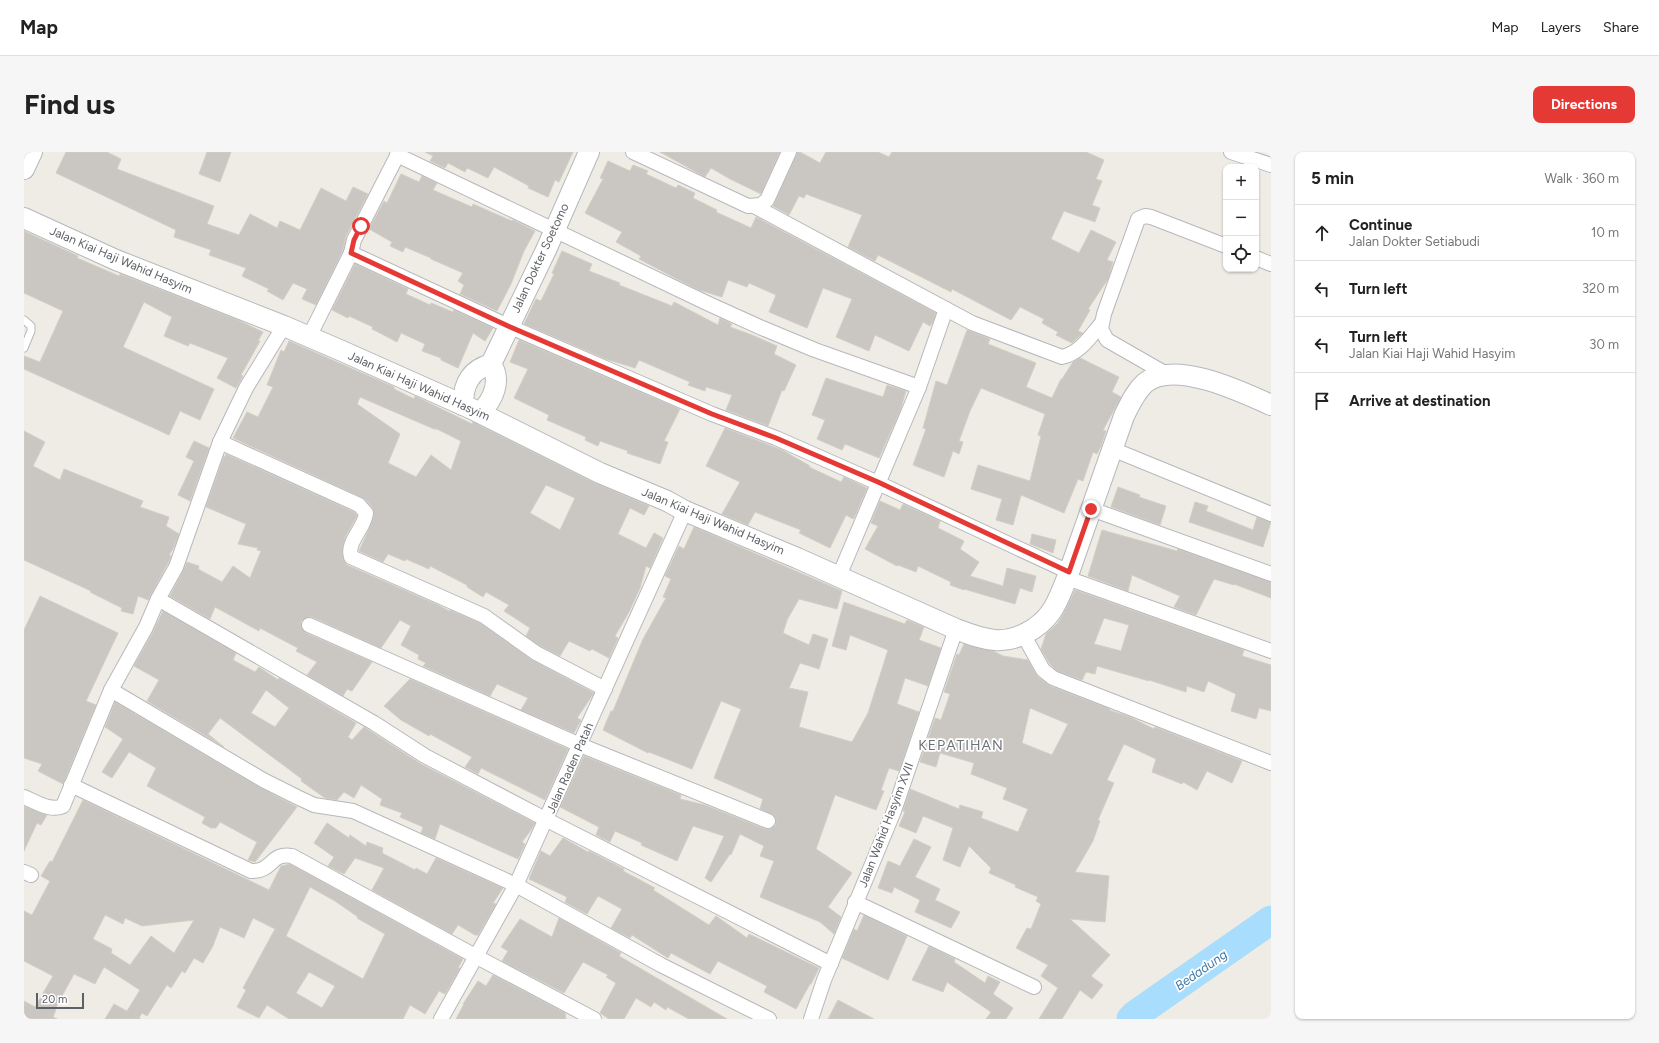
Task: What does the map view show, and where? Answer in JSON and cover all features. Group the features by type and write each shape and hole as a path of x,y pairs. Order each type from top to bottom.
{"street":[{"path":"24,169 32,152"},
{"name":"Jalan Dokter Soetomo","path":"490,364 500,348 508,326 555,230 590,152"},
{"path":"633,152 748,206 761,205 767,200 789,152"},
{"path":"1231,152 1271,165"},
{"path":"309,337 351,253 354,240 398,153 709,304 815,350 919,387"},
{"path":"754,206 972,323 1062,357 1075,352 1086,343 1101,324 1138,219 1145,216 1151,217 1223,245"},
{"name":"Jalan Kiai Haji Wahid Hasyim","path":"24,218 116,260 309,337 472,409 600,473 667,501 685,511 839,576 956,629 976,637 995,640 1008,640 1032,630 1050,613 1058,599 1068,575 1124,416 1133,396 1146,382 1159,376 1175,374 1199,377 1240,391 1271,405"},
{"path":"351,253 508,326 712,414 776,438 878,482 1068,575 1271,651"},
{"path":"1259,259 1271,264"},
{"path":"839,576 919,387 946,309"},
{"path":"1101,324 1102,334 1107,340 1168,375"},
{"path":"24,797 53,808 63,806 111,690 146,628 158,599 176,567 220,442 246,388 284,326"},
{"path":"490,364 494,369 497,380 496,387 487,407 472,409 464,389 466,380 475,371 490,364"},
{"path":"220,442 359,505 366,513 365,519 350,548 351,557 484,616 536,653 605,689"},
{"path":"1112,449 1271,514"},
{"path":"1091,509 1271,574"},
{"name":"Jalan Raden Patah","path":"441,1019 516,885 547,820 685,511"},
{"path":"158,599 374,723 425,756 547,820 831,964"},
{"path":"309,625 580,745 768,821"},
{"name":"Jalan Wahid Hasyim XVII","path":"811,1019 855,902 894,811 956,629"},
{"path":"1023,634 1043,670 1053,678 1271,763"},
{"path":"111,690 263,780 314,805 352,811 516,885 661,964 769,1019"},
{"path":"71,785 251,871 266,869 272,861 278,857 285,855 292,856 594,1019"},
{"path":"855,902 1034,987"}],"lane":[{"path":"24,320 31,326 31,331 24,348"}],"building":[{"path":"66,152 107,152 121,159 117,169 214,206 207,224 239,235 250,214 277,228 280,221 300,230 321,188 346,201 353,187 368,194 346,236 343,250 316,305 302,299 307,289 293,283 283,300 267,291 269,289 242,276 246,268 209,255 211,250 174,237 176,230 56,173"},
{"path":"207,152 231,152 220,182 199,174"},
{"path":"425,152 573,152 559,182 555,180 548,197 528,188 529,186 494,167 488,178 467,168 465,172 448,163 445,168 430,161 433,156"},
{"path":"660,152 780,152 761,194 711,168 705,177"},
{"path":"797,152 800,152 820,163 826,152 878,152 889,157 892,152 1086,152 1104,160 1096,179 1102,181 1092,205 1100,208 1095,222 1064,211 1051,239 1079,253 1091,230 1116,242 1107,260 1113,262 1108,279 1088,309 1090,310 1078,331 1083,333 1072,343 1056,335 1058,332 1042,323 1044,319 1020,307 1011,320 952,289 951,292 878,255 875,261 848,247 862,215 806,194 804,198 799,196 789,215 773,206"},
{"path":"608,161 630,171 633,165 648,171 646,174 676,188 678,185 695,193 693,198 717,210 716,212 751,228 756,217 936,313 933,322 930,326 923,322 909,351 875,335 869,351 836,337 852,299 823,288 807,328 769,312 776,295 749,283 747,287 728,280 722,297 699,290 639,259 641,256 616,242 622,232 585,213 603,179 600,178"},
{"path":"401,174 419,182 422,176 437,183 433,190 472,207 473,204 512,221 513,220 535,231 524,251 511,284 497,311 460,294 464,285 458,281 463,273 405,247 403,252 390,246 392,242 369,229 384,201 387,203"},
{"path":"24,231 78,256 77,258 119,276 120,274 238,320 263,332 258,341 260,341 241,375 243,376 236,388 217,378 228,358 190,343 188,346 164,336 172,317 144,302 123,347 214,389 200,420 180,411 169,435 24,369 24,356 40,362 63,311 24,293"},
{"path":"562,251 592,264 589,271 620,283 619,285 672,306 674,302 718,325 720,318 732,324 730,327 777,346 774,354 796,365 784,391 782,390 768,426 726,410 732,395 706,387 705,391 688,385 690,382 639,360 635,368 606,359 524,324 536,299 541,301 554,274 552,273"},
{"path":"355,264 408,289 406,294 430,305 431,303 453,312 454,310 493,328 485,341 473,333 458,368 441,360 441,358 422,351 425,344 401,333 397,342 372,329 373,327 349,316 348,318 332,310"},
{"path":"967,330 990,339 988,344 1036,363 1026,387 1052,398 1061,379 1073,362 1080,358 1119,377 1112,392 1121,397 1103,430 1106,431 1101,446 1097,454 1093,452 1083,481 1078,479 1064,513 1021,495 1013,525 996,520 1002,499 971,489 978,465 1030,481 1041,436 1038,435 1045,414 981,388 970,411 959,441 963,442 959,454 953,451 944,477 913,465 926,429 923,428 936,381 947,385"},
{"path":"519,340 680,409 664,441 668,442 660,464 627,453 628,451 600,441 598,446 585,440 586,437 547,420 549,415 514,398 528,369 510,362"},
{"path":"289,341 394,387 394,389 414,399 415,396 472,424 473,422 595,483 649,506 644,515 630,508 618,534 646,548 654,533 663,538 650,568 646,566 640,588 629,612 615,636 618,638 609,658 592,649 590,651 569,641 560,656 540,646 526,636 530,628 504,611 509,605 486,592 483,597 467,587 467,585 430,566 429,569 406,559 405,561 388,554 383,562 359,551 374,515 373,508 365,499 233,438 247,412 258,417 273,387 267,385 281,350 284,352","holes":["360,397 437,429 461,441 451,470 431,455 416,477 388,463 400,434 357,404","546,485 575,498 560,530 530,513"]},
{"path":"826,378 883,397 887,385 906,391 900,411 879,458 845,444 842,450 817,439 825,420 812,415"},
{"path":"725,428 782,450 810,466 809,467 841,482 844,477 867,488 855,516 853,519 846,515 830,548 799,533 801,530 755,512 748,525 722,514 740,482 706,466"},
{"path":"24,431 45,442 33,466 60,480 64,469 143,501 140,507 169,517 166,526 179,534 169,555 171,556 148,600 138,596 133,614 121,611 122,608 90,592 91,591 24,560"},
{"path":"194,441 209,448 190,501 178,495 194,461 186,457"},
{"path":"226,454 354,512 357,516 345,537 342,550 343,559 347,565 449,611 450,610 480,623 532,660 594,693 577,718 581,720 574,733 521,710 528,698 497,684 490,696 423,666 426,663 418,659 419,655 401,645 411,626 400,620 381,648 312,617 308,617 301,621 301,626 306,633 372,662 352,691 347,689 343,696 307,675 317,662 296,651 298,648 260,628 259,631 215,607 210,619 170,596 187,562 199,566 198,569 222,582 233,566 250,578 261,551 257,550 258,548 238,544 246,524 206,507"},
{"path":"1118,487 1140,495 1139,497 1166,506 1160,525 1111,507"},
{"path":"880,501 900,510 903,504 940,521 938,528 964,541 960,549 979,562 970,576 1003,586 1007,568 1036,576 1032,592 1020,588 1015,604 950,585 951,582 918,566 916,572 898,565 897,566 865,549 878,526 871,523"},
{"path":"1195,502 1208,506 1206,511 1253,530 1257,517 1271,522 1263,547 1189,522"},
{"path":"694,527 842,591 837,609 799,599 787,620 783,633 809,645 813,634 828,639 819,669 800,663 789,688 808,692 799,727 852,742 868,713 888,650 850,635 846,650 832,646 844,602 905,624 907,620 924,627 919,640 941,648 928,686 905,678 897,704 919,712 899,771 889,768 881,790 884,791 876,810 835,795 816,849 852,873 828,907 841,917 834,934 820,922 760,897 774,861 760,856 764,846 740,834 731,855 730,854 711,882 705,878 724,836 693,826 677,861 641,845 642,843 615,831 610,842 596,835 599,827 560,807 584,756 681,795 680,799 705,805 765,829 770,829 776,825 774,815 760,809 763,799 714,778 741,709 721,701 692,769 649,752 648,753 603,730 611,711 613,711 643,639 666,598 663,597 671,579 665,576 679,546 684,549"},
{"path":"1102,530 1177,551 1178,549 1271,582 1271,598 1234,584 1214,579 1196,615 1174,607 1180,596 1132,575 1128,591 1088,576"},
{"path":"1032,534 1056,540 1053,553 1030,544"},
{"path":"1075,590 1244,650 1242,656 1271,665 1271,711 1259,708 1256,719 1231,711 1236,694 1208,681 1204,692 1187,686 1186,692 1097,666 1095,674 1086,672 1082,680 1057,671 1050,664 1041,649 1046,634 1061,618","holes":["1104,618 1129,625 1121,651 1094,644"]},
{"path":"40,596 118,633 86,701 96,705 63,784 38,771 42,764 24,758 24,630"},
{"path":"163,611 236,653 233,660 255,672 259,667 278,680 279,678 356,723 348,737 352,740 364,727 421,764 535,823 522,842 525,844 518,859 440,824 435,839 421,833 423,827 400,817 402,813 380,805 382,799 361,785 354,798 344,792 337,800 325,798 220,718 208,734 224,747 147,701 159,680 134,666","holes":["266,690 289,708 275,727 251,713"]},
{"path":"964,644 993,651 1003,656 1028,660 1037,676 1050,686 1130,717 1154,729 1155,727 1242,761 1232,783 1207,771 1197,790 1183,782 1182,784 1152,772 1156,759 1124,744 1107,780 1114,783 1098,820 1100,821 1093,841 1075,872 1109,876 1105,922 1070,919 1110,955 1091,976 1103,985 1092,999 1080,990 1062,1019 1039,1019 1058,988 1041,976 1048,965 1016,948 1027,928 1031,929 1041,904 1036,901 1038,897 989,873 991,868 969,846 960,867 943,860 953,828 923,816 916,833 899,826 905,812 903,811 910,789 959,809 960,805 983,812 981,818 1018,832 1028,809 1003,799 1007,788 971,774 974,763 940,753 936,767 920,762 935,718 941,720 950,694 944,692 957,654 959,655","holes":["1030,708 1068,724 1052,755 1022,743"]},
{"path":"410,679 568,749 545,800 481,768 478,774 465,767 472,757 430,734 429,736 401,720 384,706"},
{"path":"115,702 259,787 297,807 255,862 248,860 257,842 220,822 216,828 211,828 202,823 205,817 147,786 156,768 129,752 112,778 102,772 123,739 105,727"},
{"path":"83,800 269,890 281,866 290,864 463,959 458,968 460,968 445,994 439,991 425,1014 410,1005 403,1019 289,1019 267,1005 259,1018 237,1007 246,990 243,988 275,929 253,918 244,938 220,927 213,946 203,963 194,958 185,973 182,971 171,988 167,985 147,1016 142,1013 139,1018 141,1019 105,1019 114,1004 127,1011 140,990 104,967 95,984 74,974 55,1009 56,1010 53,1017 57,1019 24,1019 24,1001 35,1007 53,976 24,961 24,911 32,915 50,881 41,876 50,861 52,862","holes":["310,887 335,901 358,917 357,918 385,934 363,979 286,936","105,915 123,924 125,918 142,926 194,920 174,953 151,936 130,965 111,953 112,949 93,939","309,972 335,986 322,1008 296,993"]},
{"path":"24,806 47,815 41,825 37,823 24,851"},
{"path":"327,823 349,838 350,835 366,846 367,842 383,848 382,853 415,870 416,868 427,874 436,858 503,888 493,903 496,904 478,935 475,935 458,925 452,934 372,890 384,868 355,858 344,874 328,866 334,857 314,843"},
{"path":"563,838 624,869 623,871 655,888 653,890 709,925 716,916 747,938 749,934 819,968 796,1009 764,992 767,986 718,961 710,974 671,953 668,958 632,935 630,938 611,928 622,909 598,896 587,914 565,902 567,897 529,879 541,851 550,856"},
{"path":"914,839 931,847 915,877 940,889 935,900 960,912 951,928 915,912 920,900 894,887 892,893 878,888 888,861 900,866"},
{"path":"864,915 907,936 888,980 842,958 854,929 857,931"},
{"path":"559,918 621,953 619,956 727,1019 689,1019 667,1007 666,1010 654,1002 651,1007 636,998 624,1019 609,1019 600,1013 616,983 606,977 608,975 583,962 564,993 502,961 508,951 501,947 520,919 552,937"},
{"path":"929,946 955,959 954,962 985,983 988,976 1000,982 993,994 1013,1008 1006,1019 986,1019 991,1012 947,982 943,992 912,980"},
{"path":"493,975 565,1013 566,1019 456,1019 463,1004 478,981 486,986"},
{"path":"838,1000 874,1019 828,1019"}],"waterway":[{"name":"Bedadung","path":"1131,1019 1271,920"}],"district":[{"name":"KEPATIHAN","path":"961,745"}],"route":[{"path":"361,226 354,240 351,253 508,326 712,414 776,438 878,482 1069,572 1091,509"}]}
